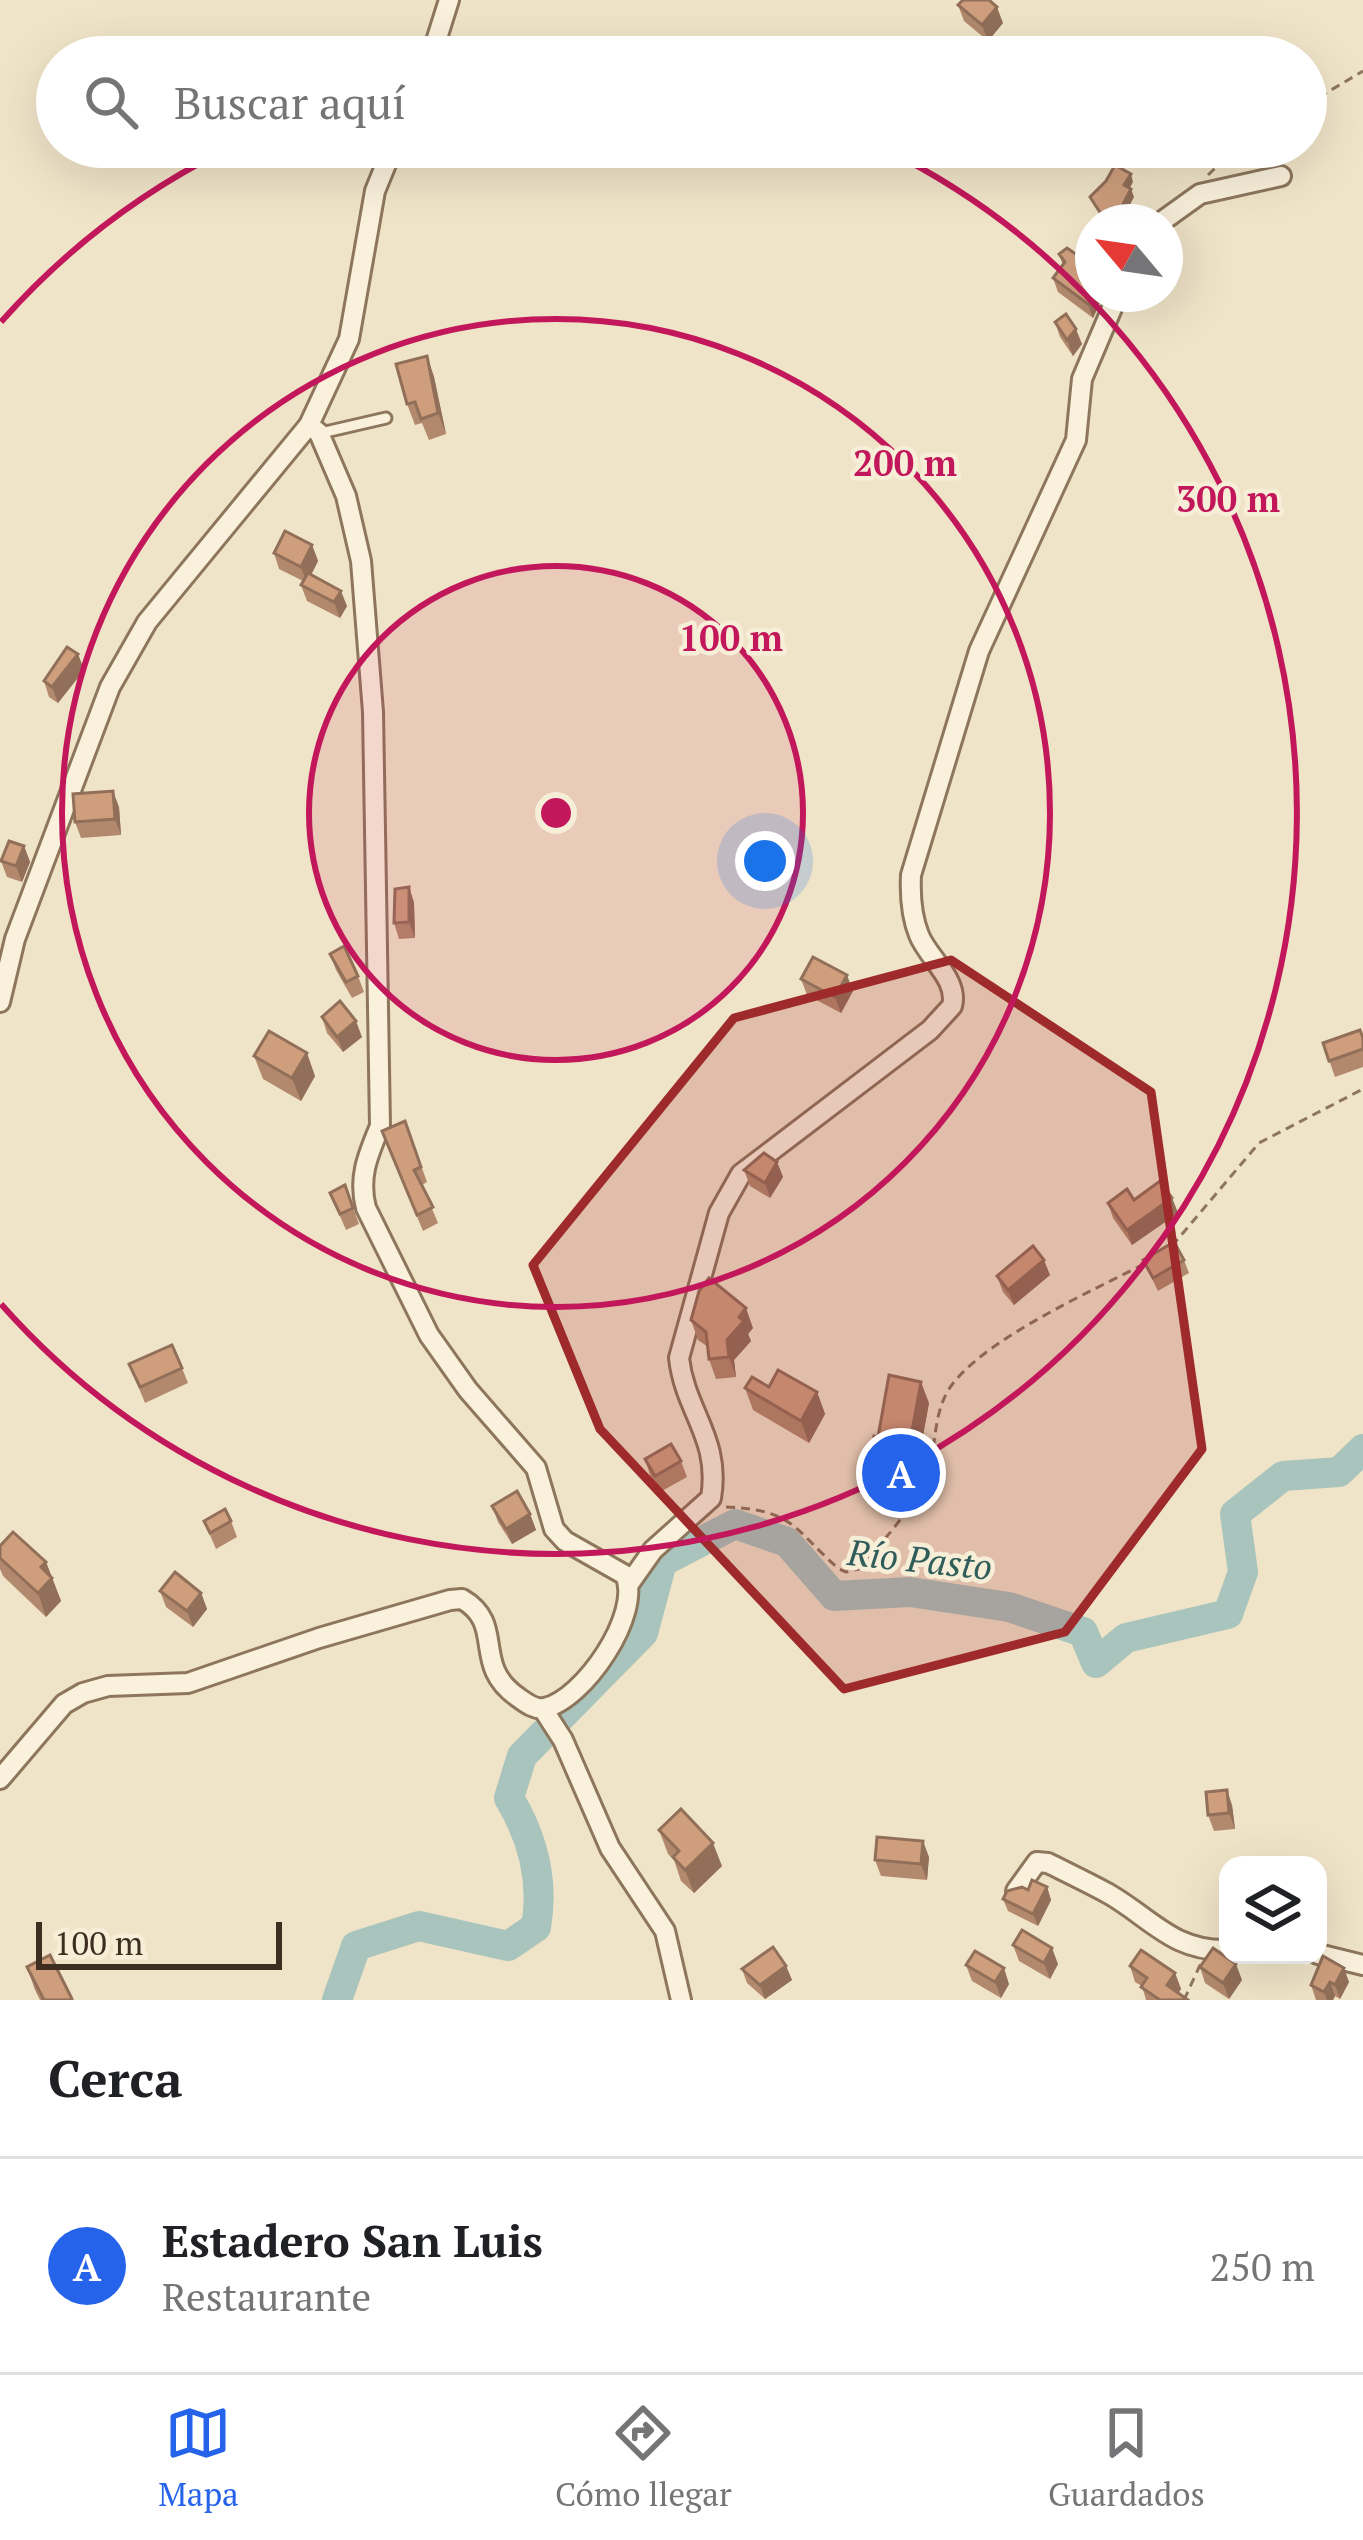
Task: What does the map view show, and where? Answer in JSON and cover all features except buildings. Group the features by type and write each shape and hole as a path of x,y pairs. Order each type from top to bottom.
{"street":[{"path":"438,36 449,0"},
{"path":"0,1002 3,968 110,687 147,622 314,429 349,339 375,191 384,168"},
{"path":"1183,206 1200,194 1281,176"},
{"path":"629,1584 653,1550 706,1506 714,1482 711,1442 682,1381 679,1358 728,1192 751,1164 821,1116 930,1030 952,1006 952,985 917,932 910,875 979,651 1076,440 1082,379 1109,312"},
{"path":"314,429 358,533 373,712 380,1126 364,1166 361,1187 366,1208 429,1335 468,1390 536,1468 554,1528 565,1540 625,1575 629,1584 629,1604 615,1641 592,1672 547,1714"},
{"path":"0,1780 64,1704 83,1693 109,1686 188,1683 319,1638 461,1599 482,1617 491,1670 500,1683 547,1714 563,1740 610,1848 664,1931 681,2000"},
{"path":"1016,1891 1028,1869 1037,1862 1048,1863 1112,1896 1181,1944 1219,1950"},
{"path":"1327,1956 1363,1965"}],"lane":[{"path":"314,429 386,418"}],"path":[{"path":"1327,92 1363,71"},
{"path":"1164,1251 1175,1244 1259,1143 1363,1089"},
{"path":"706,1506 779,1516 799,1528 839,1569 859,1569 918,1495 930,1464 939,1407 952,1384 984,1356 1062,1307 1153,1259"},
{"path":"1184,2000 1206,1950"}],"highlighted area":[{"path":"951,960 1151,1092 1202,1449 1065,1632 844,1689 600,1429 533,1265 734,1018"}],"waterway":[{"name":"Río Pasto","path":"337,2000 356,1946 419,1926 508,1946 536,1927 539,1893 534,1861 509,1798 522,1756 643,1633 662,1562 735,1524 787,1542 834,1596 910,1592 1009,1607 1083,1632 1096,1663 1126,1638 1228,1614 1243,1572 1235,1514 1283,1476 1339,1472 1363,1449"}],"place":[{"name":"Estadero San Luis","path":"901,1473"}]}
